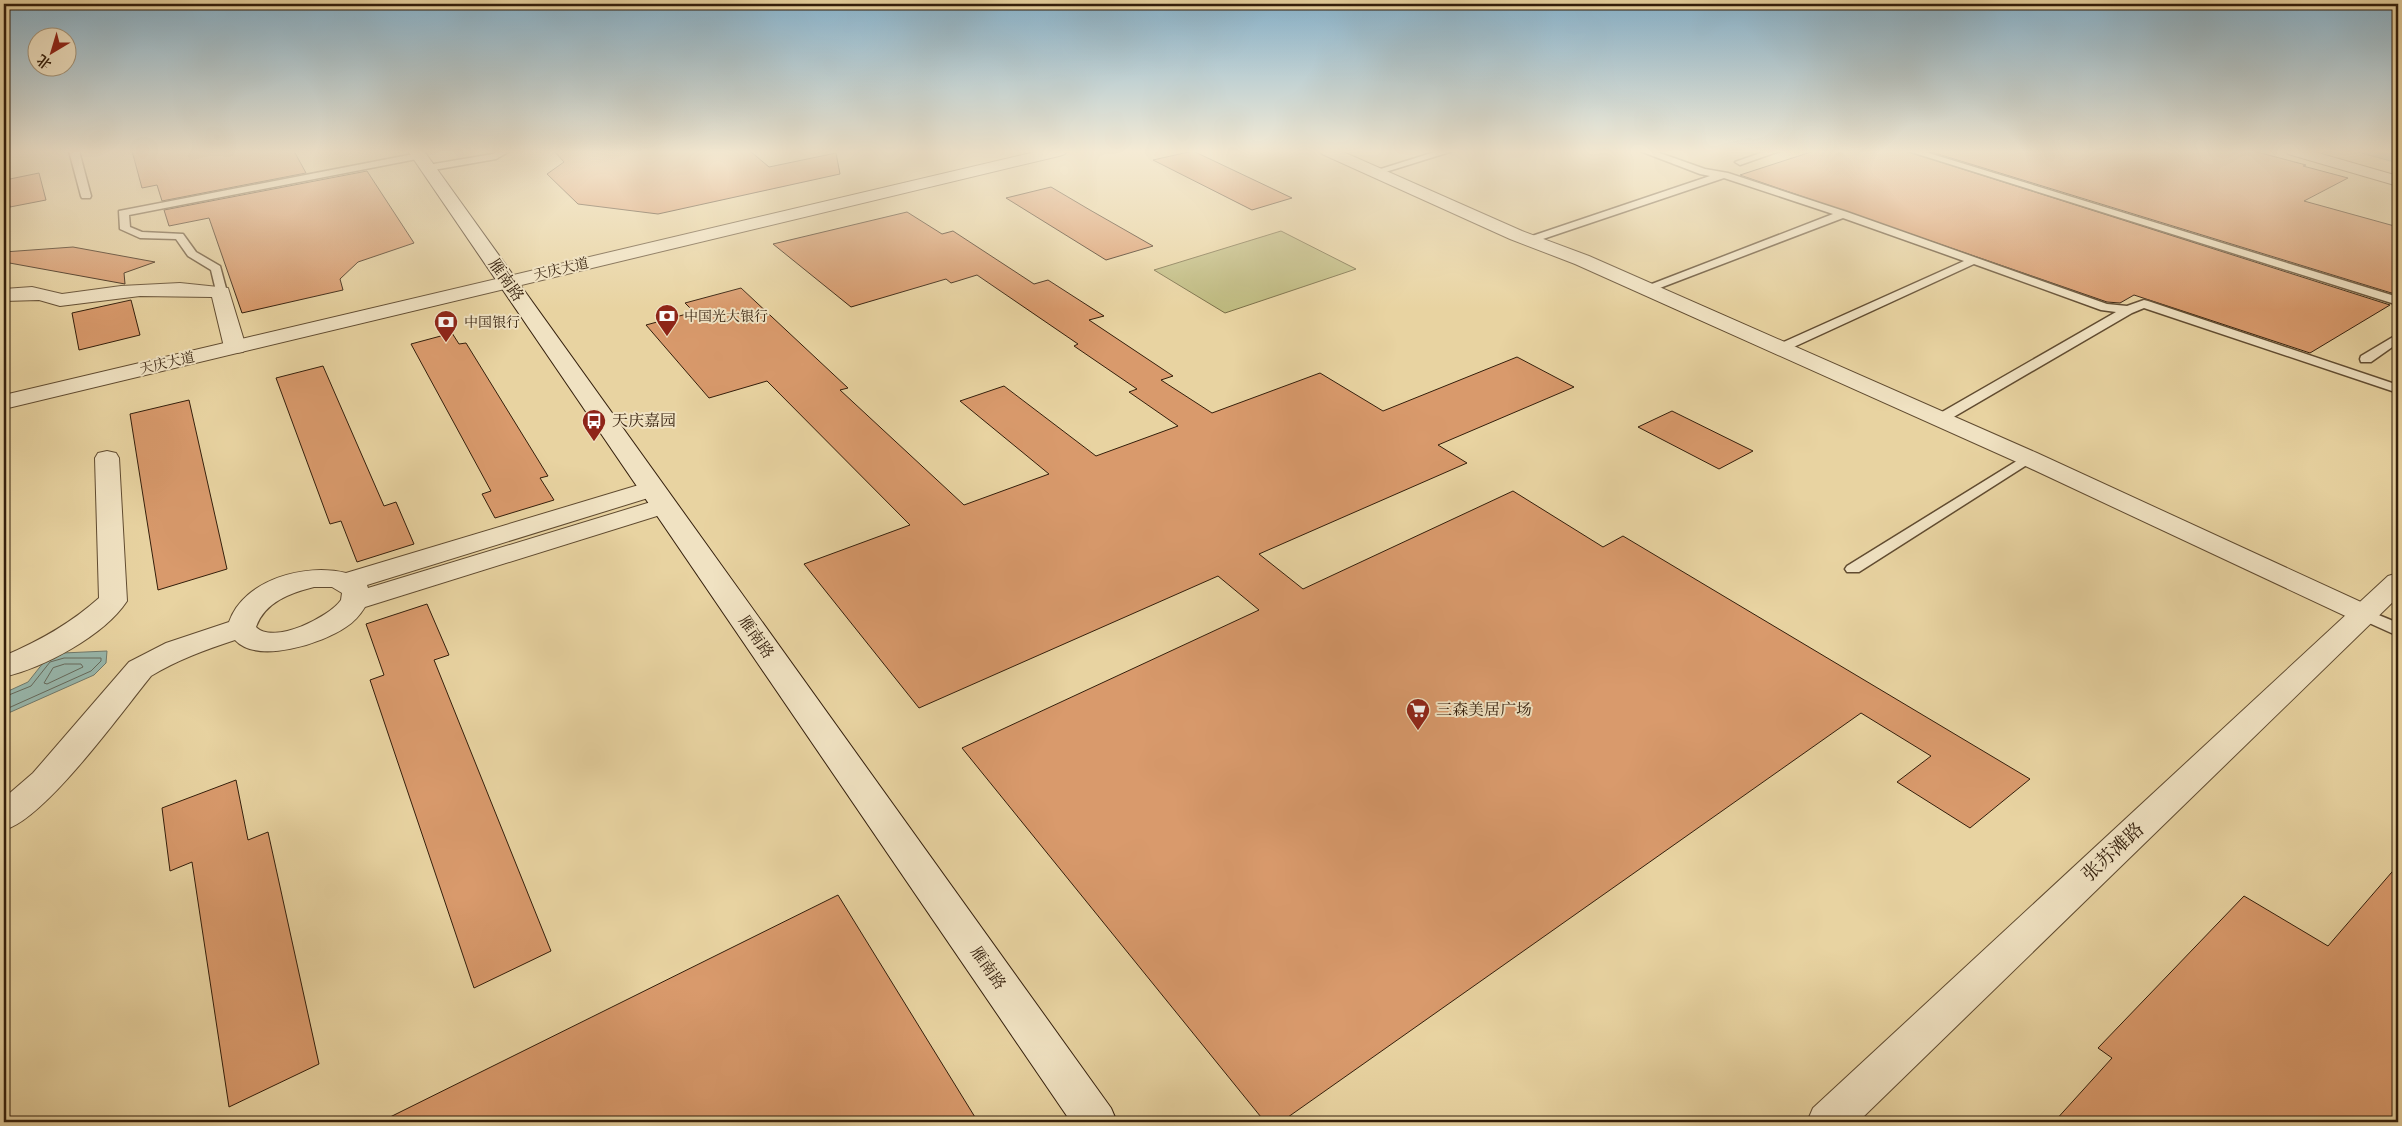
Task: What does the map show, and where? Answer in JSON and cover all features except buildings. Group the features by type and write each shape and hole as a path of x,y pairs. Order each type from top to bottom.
{"street":[{"name":"雁南路","path":"453,204 1096,1122"},
{"name":"天庆大道","path":"4,402 838,204"},
{"path":"1447,204 1648,289 2028,458 2364,614"},
{"path":"4,295 36,293 51,295 60,300 150,288 189,288 221,292 235,347"},
{"path":"4,667 43,651 85,626 114,601 107,458"},
{"path":"352,591 658,497"},
{"path":"241,628 244,616 254,604 270,592 292,584 314,578 333,578 352,591"},
{"name":"张苏滩路","path":"1828,1122 2398,582"},
{"path":"241,628 249,637 264,641 285,640 308,635 330,625 346,613 352,591"},
{"path":"4,817 45,782 140,669 176,649 241,628"}],"lane":[{"path":"175,204 124,213 125,229 140,235 179,236 192,254 216,268 221,292"},
{"path":"1530,240 1639,204"},
{"path":"1811,204 2104,307 2128,310"},
{"path":"2084,204 2398,301"},
{"path":"1648,289 1843,214"},
{"path":"1781,348 1972,261"},
{"path":"1940,419 2128,310 2144,304 2398,390"},
{"path":"2366,359 2398,338"},
{"path":"1853,569 2028,458"},
{"path":"2364,614 2398,630"}],"shaded area":[{"path":"1281,231 1356,269 1225,313 1154,270"}],"water":[{"path":"107,651 106,663 94,675 4,715 4,693 28,682 47,658 63,653"}],"place":[{"name":"中国光大银行","path":"667,337"},
{"name":"中国银行","path":"446,343"},
{"name":"天庆嘉园","path":"594,442"},
{"name":"三森美居广场","path":"1418,731"}]}
